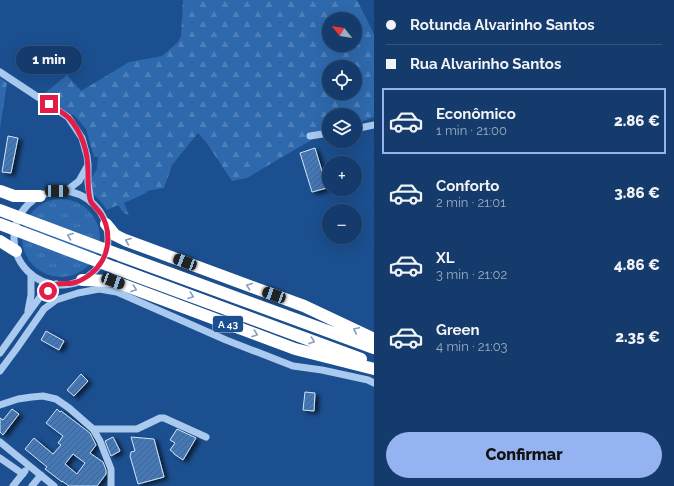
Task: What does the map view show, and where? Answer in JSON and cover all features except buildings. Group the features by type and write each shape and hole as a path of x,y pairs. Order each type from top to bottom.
{"highway":[{"path":"0,191 14,196 40,196"},
{"name":"A 43","path":"0,210 374,348"},
{"name":"A 43","path":"0,224 374,364"},
{"path":"106,224 115,235 125,240 304,306 374,339"},
{"path":"0,241 16,251"},
{"name":"A 43","path":"82,280 113,281 295,349 374,369"}],"street":[{"path":"0,72 68,117 82,138 87,156 88,183 91,202"},
{"path":"362,127 374,125"},
{"path":"310,136 322,134"},
{"path":"66,191 79,181 88,165"},
{"path":"57,191 66,191 79,195 91,202 100,212 106,224 108,243 104,256 97,268 90,274 82,280 74,283 56,284 39,279 31,274 25,267 16,251 15,233 20,216 29,205 40,196 57,191"},
{"path":"27,315 32,295 31,274"},
{"path":"0,352 40,297 56,284"},
{"path":"0,371 44,309 56,300 78,293 99,289 117,292 226,340 293,366 322,370 368,380 374,383"},
{"path":"0,405 18,399 32,397 43,396 56,399 93,429 112,469 111,486"},
{"path":"93,429 137,429 160,418 164,418 206,437"},
{"path":"0,442 54,486"},
{"path":"0,458 23,474"},
{"path":"13,486 29,466"},
{"path":"32,486 41,475"}],"green space":[{"path":"183,0 357,0 374,34 374,117 362,121 362,108 322,108 322,135 247,178 232,181 206,142 198,133 172,165 164,188 147,191 146,193 124,203 129,215 124,213 118,205 107,210 97,198 84,190 97,169 98,157 94,157 86,129 75,116 58,106 60,104 45,93 67,75 81,91 129,62 162,56 178,42 181,36"},
{"path":"0,78 7,83 0,128"},
{"path":"61,199 76,202 83,206 93,216 97,223 100,238 97,253 93,260 83,270 76,274 61,277 46,274 39,270 29,260 25,253 22,238 25,223 29,216 39,206 46,202"}],"route":[{"path":"48,291 56,284 74,283 82,280 90,274 97,268 102,260 108,243 106,224 97,208 91,202 88,183 87,156 82,138 68,117 49,104"}]}
